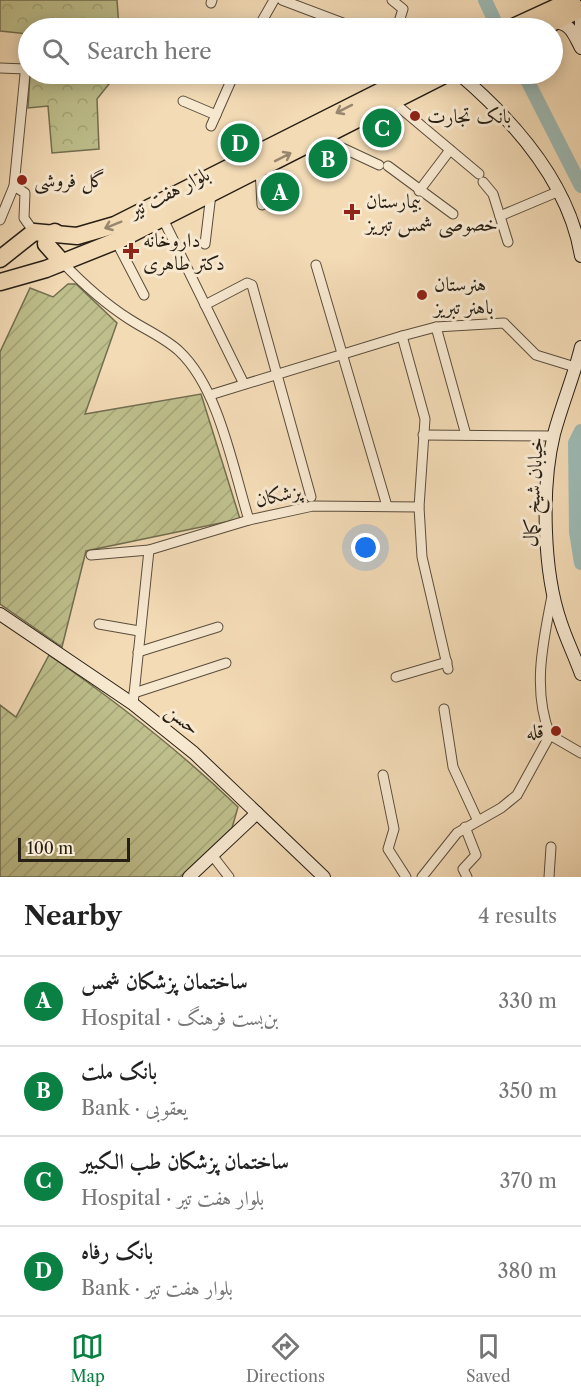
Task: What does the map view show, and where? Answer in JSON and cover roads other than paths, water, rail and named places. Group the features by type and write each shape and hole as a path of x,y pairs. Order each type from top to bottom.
{"highway":[{"path":"545,16 572,0"},
{"path":"545,16 581,9"},
{"name":"بلوار هفت تیر","path":"34,232 55,232 77,236 115,225 395,84"},
{"name":"بلوار هفت تیر","path":"0,282 62,262 116,241 426,84"},
{"path":"0,259 34,232"},
{"path":"55,232 47,236 46,244 62,262"}],"street":[{"path":"264,18 274,0"},
{"path":"282,0 330,18"},
{"path":"392,0 403,9 400,18"},
{"path":"581,16 581,48"},
{"path":"563,23 570,27 581,48"},
{"path":"0,68 18,69"},
{"path":"0,220 14,186 24,84"},
{"path":"211,126 230,84"},
{"path":"470,84 495,107 525,141 557,192 578,240 581,256"},
{"path":"183,101 216,115"},
{"path":"392,101 481,178 493,194 508,242"},
{"path":"321,138 384,166 453,214"},
{"path":"419,190 450,150"},
{"path":"260,169 262,205"},
{"path":"14,186 25,193 24,218 34,232"},
{"path":"500,216 557,192"},
{"path":"205,244 211,194"},
{"path":"163,219 244,384"},
{"path":"116,241 144,295"},
{"path":"62,262 94,294 180,352 210,395 249,520"},
{"path":"316,265 340,354 387,506"},
{"path":"205,305 250,283 311,497"},
{"path":"210,395 340,354 436,327 504,323 536,356 575,367"},
{"path":"436,327 466,435"},
{"path":"396,677 448,666 422,557 419,507 425,419 402,336"},
{"name":"خیابان شیخ کمال","path":"581,346 554,436 549,470 547,546 553,591 561,623 581,674"},
{"path":"423,435 554,436"},
{"name":"پزشکان","path":"91,555 149,550 249,520 313,506 419,507"},
{"path":"149,550 133,698 226,663"},
{"path":"553,591 540,674 544,718 550,735 581,753"},
{"name":"حسن","path":"0,614 133,698 257,813 316,875"},
{"path":"99,624 139,631"},
{"path":"138,652 218,627"},
{"path":"444,710 453,767 477,819"},
{"path":"422,877 457,833 477,819 501,808 517,795 550,735"},
{"path":"383,775 394,829 388,849 406,877"},
{"path":"194,875 257,813"},
{"path":"465,827 476,855 463,869 467,877"},
{"path":"549,877 551,847"},
{"path":"212,855 229,877"}],"waterway":[{"path":"485,0 493,18"},
{"path":"529,84 581,186"},
{"path":"581,431 575,443 576,532 581,563"}],"place":[{"name":"بانک تجارت","path":"415,116"},
{"name":"ساختمان پزشکان طب الکبیر","path":"382,128"},
{"name":"بانک رفاه","path":"240,143"},
{"name":"بانک ملت","path":"328,159"},
{"name":"گل فروشی","path":"22,180"},
{"name":"ساختمان پزشکان شمس","path":"280,192"},
{"name":"بیمارستان خصوصی شمس تبریز","path":"352,212"},
{"name":"داروخانه دکتر طاهری","path":"131,251"},
{"name":"هنرستان باهنر تبریز","path":"422,295"},
{"name":"قله","path":"556,731"}]}
